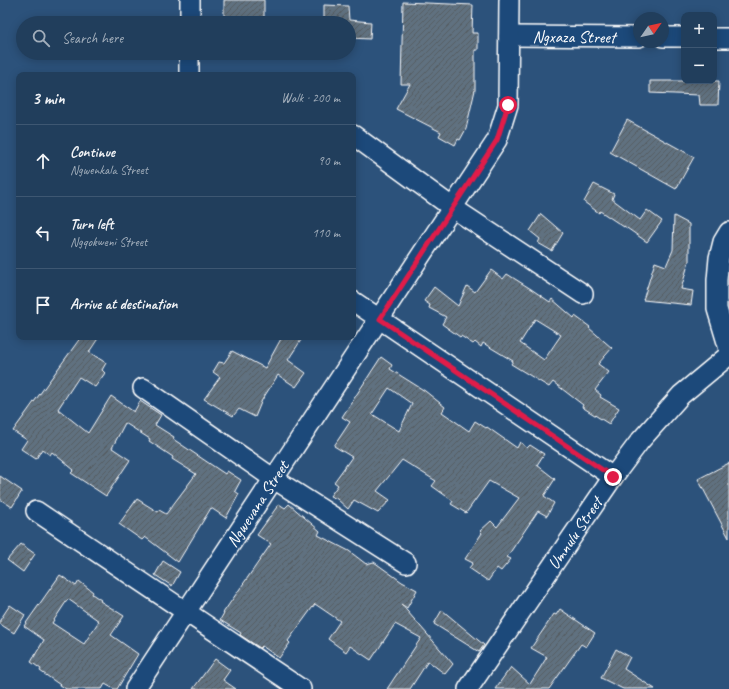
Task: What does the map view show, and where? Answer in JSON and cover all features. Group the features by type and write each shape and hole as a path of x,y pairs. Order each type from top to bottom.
{"street":[{"path":"190,0 190,16"},
{"name":"Ngwevana Street","path":"135,689 497,140 508,105 509,0"},
{"name":"Ngxaza Street","path":"509,36 633,37"},
{"path":"669,37 681,37"},
{"path":"717,38 729,38"},
{"path":"189,60 189,72"},
{"path":"356,138 452,208 583,294"},
{"path":"729,232 723,242 719,258 717,309 729,349"},
{"path":"356,303 613,477"},
{"name":"Umnulu Street","path":"468,689 613,477 640,441 681,395 729,355"},
{"path":"143,388 274,479 406,563"},
{"path":"36,511 301,689"}],"building":[{"path":"224,0 264,0 264,16 224,16"},
{"path":"403,2 473,5 472,33 478,33 478,50 475,50 475,90 466,129 460,140 458,139 455,145 439,136 441,132 396,109 410,84 401,84"},
{"path":"324,5 348,6 349,16 324,16"},
{"path":"356,21 371,22 370,39 356,38"},
{"path":"650,81 681,81 681,84 717,84 717,81 719,81 718,105 700,105 699,95 650,93"},
{"path":"627,120 694,157 676,189 610,152"},
{"path":"594,184 614,194 612,199 640,220 647,210 662,221 647,242 600,211 599,213 584,202"},
{"path":"541,214 563,233 552,251 538,243 540,239 530,231"},
{"path":"674,216 689,224 689,261 681,289 693,291 691,305 643,300 655,262 666,266 673,250"},
{"path":"491,270 503,279 507,274 550,302 552,299 574,318 575,316 590,327 589,328 612,348 598,364 609,372 595,390 601,395 600,397 619,408 609,424 582,407 583,405 553,382 549,387 511,364 513,361 483,343 481,347 475,342 473,344 461,336 460,337 442,324 446,317 429,308 430,305 424,301 434,287 458,306 467,286 475,292","holes":["535,319 561,335 544,360 520,343"]},
{"path":"79,340 97,340 89,352 106,363 102,370 105,373 95,387 79,377 58,409 88,433 111,396 134,412 140,401 161,415 155,425 225,474 227,471 241,480 235,491 239,494 226,518 211,508 178,562 145,537 142,540 119,524 137,499 158,512 159,510 166,514 196,474 172,459 173,457 149,441 150,439 125,423 112,448 130,460 106,496 71,473 74,470 52,452 50,455 42,449 36,459 21,449 27,440 13,431"},
{"path":"280,340 301,340 288,360 306,373 296,387 278,375 262,400 255,417 239,409 233,416 204,399 220,377 213,372 219,362 224,363 232,351 265,368"},
{"path":"381,357 392,365 390,369 425,391 445,407 442,412 469,431 475,421 486,428 487,427 517,448 520,442 527,448 530,445 544,454 537,465 555,479 544,496 554,503 547,516 538,511 507,557 511,559 501,571 497,568 488,581 469,568 473,563 465,559 482,533 480,531 491,521 497,527 519,498 489,481 466,513 451,504 453,501 432,486 436,481 402,460 377,491 390,500 378,513 354,500 348,509 337,499 330,496 338,485 334,482 352,457 334,446 350,422 342,417","holes":["389,388 412,404 399,431 372,414"]},
{"path":"729,463 729,538 698,479"},
{"path":"0,476 22,491 12,507 0,499"},
{"path":"279,504 285,508 289,504 320,531 318,535 349,551 366,564 374,562 402,582 417,590 407,608 401,604 453,664 445,674 428,661 410,689 387,689 421,638 395,624 371,660 350,646 346,652 328,639 340,621 315,604 288,641 290,643 279,658 262,646 260,648 240,635 241,633 220,620 223,613 271,544 257,535"},
{"path":"21,544 35,554 23,572 7,560"},
{"path":"163,561 180,572 172,586 155,575"},
{"path":"60,575 76,586 79,581 93,592 92,594 101,600 100,601 124,616 111,635 138,654 117,689 105,684 102,689 66,689 40,671 41,669 31,662 44,640 24,626","holes":["68,599 99,621 84,644 52,623"]},
{"path":"10,605 25,615 14,633 0,624 0,620"},
{"path":"560,609 595,633 586,647 581,644 549,689 495,689 511,667 530,684 547,657 531,648 554,614 556,615"},
{"path":"442,610 484,645 479,652 434,624"},
{"path":"616,649 630,657 624,669 655,689 623,689 601,678"},
{"path":"215,659 230,670 223,680 236,689 193,689"}],"route":[{"path":"508,105 497,140 380,319 613,477"}]}
